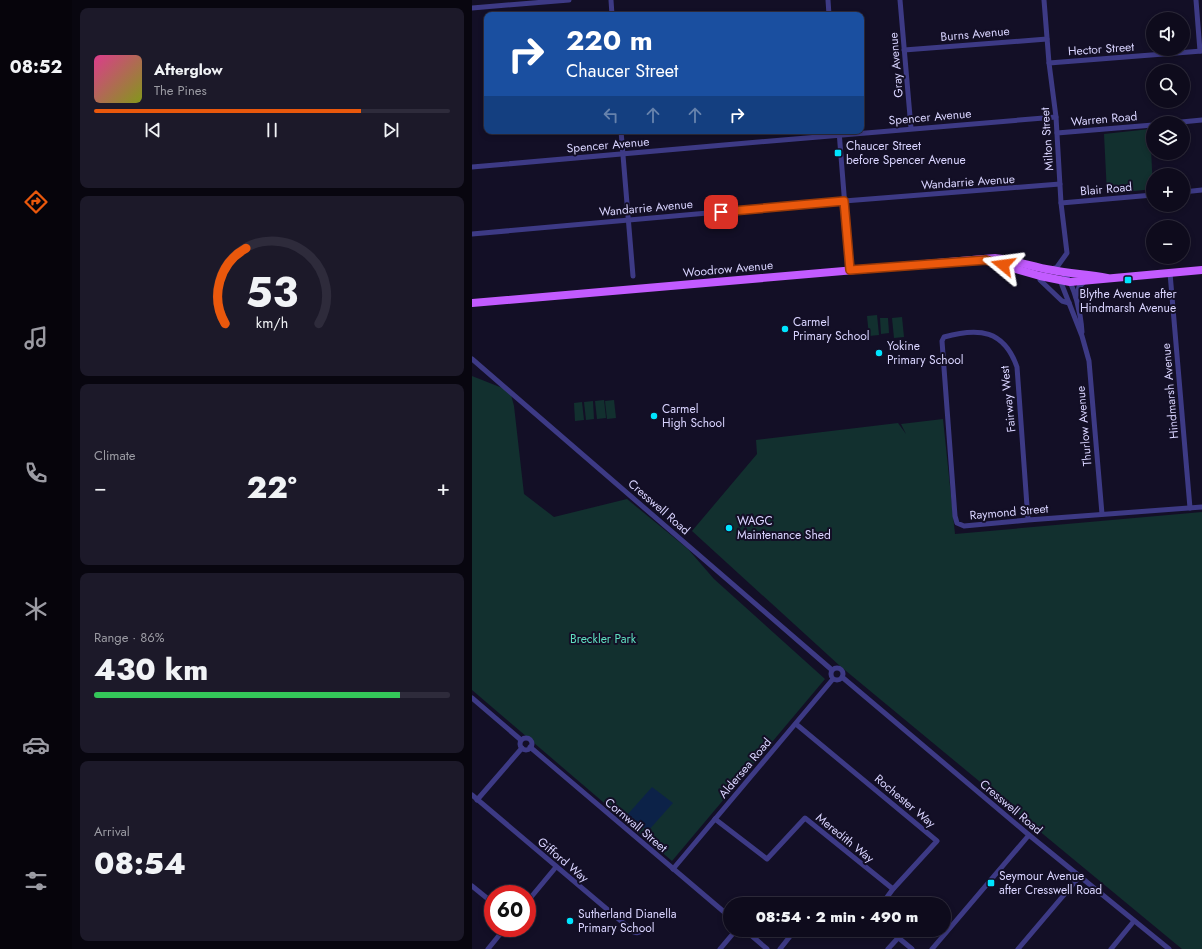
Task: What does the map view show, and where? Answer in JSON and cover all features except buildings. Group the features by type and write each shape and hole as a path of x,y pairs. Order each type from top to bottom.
{"main road":[{"name":"Woodrow Avenue","path":"472,303 850,270 1002,259 1051,270 1061,276"},
{"name":"Woodrow Avenue","path":"986,260 1040,276 1061,276"},
{"path":"1061,276 1070,282 1202,270"},
{"path":"1061,276 1090,274 1108,278"}],"street":[{"path":"472,8 569,0"},
{"path":"611,0 612,12"},
{"path":"828,0 829,12"},
{"name":"Gray Avenue","path":"900,0 911,128"},
{"name":"Milton Street","path":"1044,0 1049,63 1056,118 1061,203 1067,253 1057,267 1051,270"},
{"path":"1196,0 1201,51"},
{"name":"Burns Avenue","path":"904,50 1047,39"},
{"name":"Hector Street","path":"1049,63 1201,51"},
{"name":"Spencer Avenue","path":"864,131 1056,118"},
{"path":"1190,121 1202,120"},
{"name":"Warren Road","path":"1057,133 1146,126"},
{"path":"621,134 633,276"},
{"name":"Spencer Avenue","path":"472,167 829,134"},
{"path":"839,134 850,270"},
{"name":"Wandarrie Avenue","path":"472,234 844,201 1060,184"},
{"path":"1190,191 1202,190"},
{"name":"Blair Road","path":"1061,203 1146,196"},
{"name":"Hindmarsh Avenue","path":"1170,272 1190,508"},
{"path":"1040,276 1040,280 1062,301 1069,303"},
{"name":"Thurlow Avenue","path":"1061,276 1089,361 1102,514"},
{"path":"1075,298 1076,291 1085,281"},
{"name":"Thurlow Avenue","path":"1070,282 1081,323 1082,336"},
{"name":"Fairway West","path":"944,337 974,332 992,335 1004,344 1012,354 1017,367 1028,520"},
{"name":"Raymond Street","path":"944,337 942,341 955,516 957,523 964,526 1202,507"},
{"name":"Cresswell Road","path":"472,359 832,670 836,668 841,669 843,672 842,677 1029,835 1169,949"},
{"path":"832,670 831,676 834,679 838,680 842,677"},
{"name":"Aldersea Road","path":"673,869 834,679"},
{"path":"472,698 521,740"},
{"name":"Rochester Way","path":"796,724 937,841 887,897"},
{"path":"521,740 526,738 530,739 532,744 526,750 522,748"},
{"path":"521,740 520,744 522,748"},
{"name":"Cornwall Street","path":"530,747 723,912"},
{"path":"478,800 522,748"},
{"name":"Gifford Way","path":"472,795 634,932 640,933 643,930"},
{"name":"Meredith Way","path":"715,819 767,859 805,818 893,889"},
{"path":"932,949 1029,835"},
{"path":"536,891 556,867"},
{"path":"1018,949 1080,876"},
{"path":"472,886 484,896"},
{"path":"1110,949 1134,921"},
{"path":"488,949 498,937"},
{"path":"720,949 730,937"},
{"path":"753,937 767,949"},
{"path":"780,949 789,937"},
{"path":"888,949 898,938 912,949"}],"green space":[{"path":"1146,129 1146,160 1152,160 1152,168 1146,168 1146,190 1107,194 1104,134"},
{"path":"877,315 879,335 869,336 867,316"},
{"path":"902,317 904,337 894,338 892,318"},
{"path":"880,318 888,318 889,333 881,334"},
{"name":"Breckler Park","path":"472,376 510,391 514,406 524,494 554,517 627,499 688,549 714,579 825,679 672,861 472,690"},
{"path":"604,400 606,418 597,419 595,401"},
{"path":"614,400 616,418 607,419 605,401"},
{"path":"593,401 594,419 586,420 584,402"},
{"path":"582,402 584,420 575,421 574,403"},
{"path":"943,419 955,534 1202,512 1202,949 1182,949 840,666 692,531 757,454 756,440 898,423 906,434 901,424"}],"water":[{"path":"652,787 673,803 648,831 628,814"}],"place":[{"name":"Chaucer Street before Spencer Avenue","path":"838,153"},
{"name":"Blythe Avenue after Hindmarsh Avenue","path":"1128,280"},
{"name":"Carmel Primary School","path":"785,329"},
{"name":"Yokine Primary School","path":"879,353"},
{"name":"Carmel High School","path":"654,416"},
{"name":"WAGC Maintenance Shed","path":"729,528"},
{"name":"Seymour Avenue after Cresswell Road","path":"991,883"},
{"name":"Sutherland Dianella Primary School","path":"570,921"}],"route":[{"path":"721,212 844,201 850,270 986,260 1003,265"}]}
